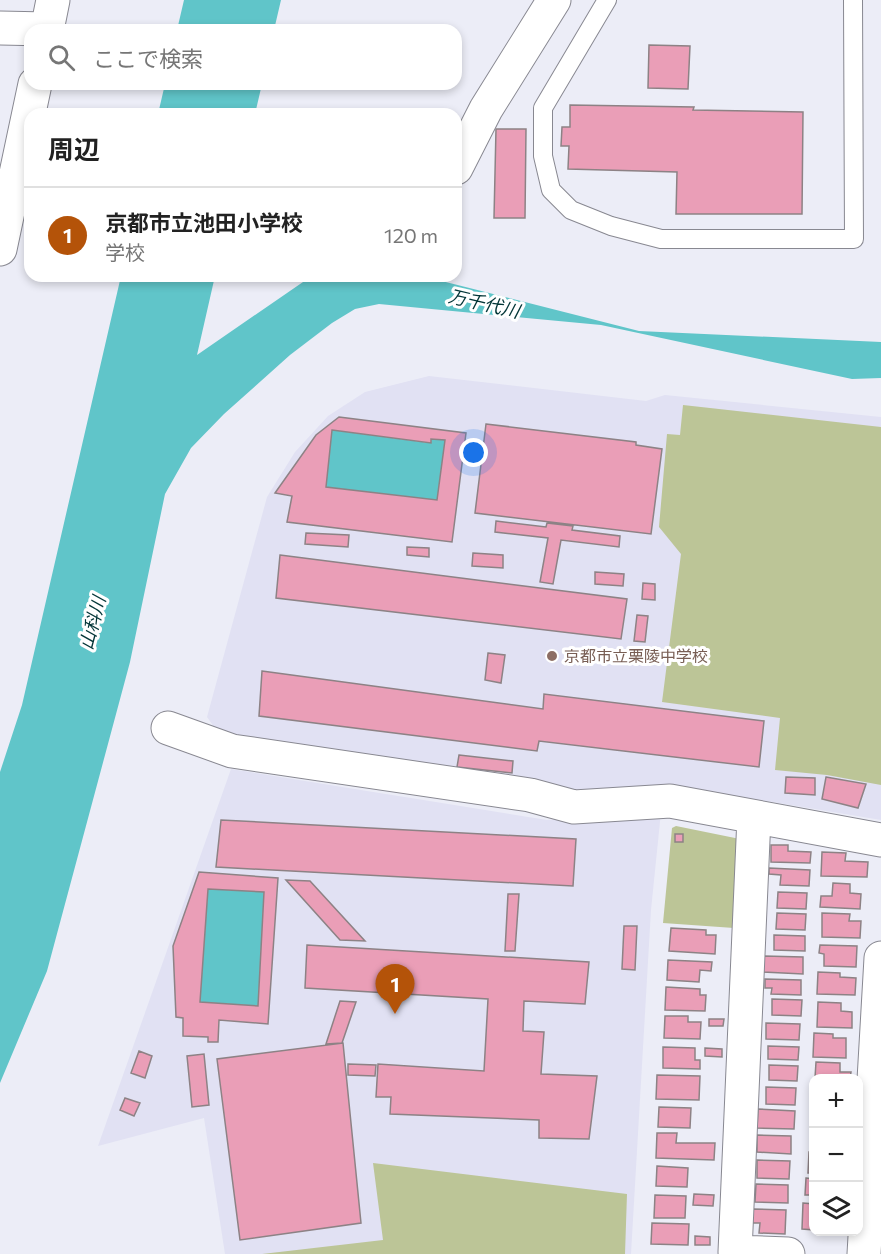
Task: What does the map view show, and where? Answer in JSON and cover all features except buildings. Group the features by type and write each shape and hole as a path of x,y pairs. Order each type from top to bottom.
{"street":[{"path":"462,156 486,109 554,0"},
{"path":"24,24 49,20"},
{"path":"0,28 24,24"},
{"path":"28,108 33,90"},
{"path":"0,249 7,182 24,122"},
{"path":"168,728 232,751 530,795 574,807 670,801 881,840"},
{"path":"754,817 733,1253 788,1254"},
{"path":"864,1254 881,958"}],"lane":[{"path":"607,0 543,108 543,156 551,190 571,210 611,226 661,239 739,240 854,239 853,0"}],"shaded area":[{"name":"京都市立栗陵中学校","path":"429,376 646,401 665,395 881,417 881,820 669,785 568,791 219,734 207,717 267,497 295,452 328,416 365,392"},
{"path":"231,769 547,820 661,812 651,910 631,1254 225,1254 204,1118 98,1146"}],"green space":[{"path":"683,405 881,427 881,785 827,775 775,770 780,718 662,702 681,554 659,527 667,434 680,435"},
{"path":"676,826 740,839 734,928 663,923 672,828"},
{"path":"373,1163 627,1194 625,1254 262,1254 383,1240"}],"water":[{"path":"184,0 281,0 275,24 178,24"},
{"path":"164,90 261,90 256,108 159,108"},
{"path":"120,282 214,282 197,355 303,282 446,282 639,331 881,342 881,378 852,379 601,325 379,304 355,309 332,323 290,355 224,414 191,448 165,494 130,662 47,971 0,1083 0,772 22,705"},
{"path":"332,430 430,443 431,439 445,440 437,500 326,487"},
{"path":"208,889 264,892 258,1006 200,1002"}],"place":[{"name":"京都市立栗陵中学校","path":"552,656"},
{"name":"京都市立池田小学校","path":"395,1014"}],"water label":[{"name":"万千代川","path":"484,304"},
{"name":"山科川","path":"93,623"}]}
